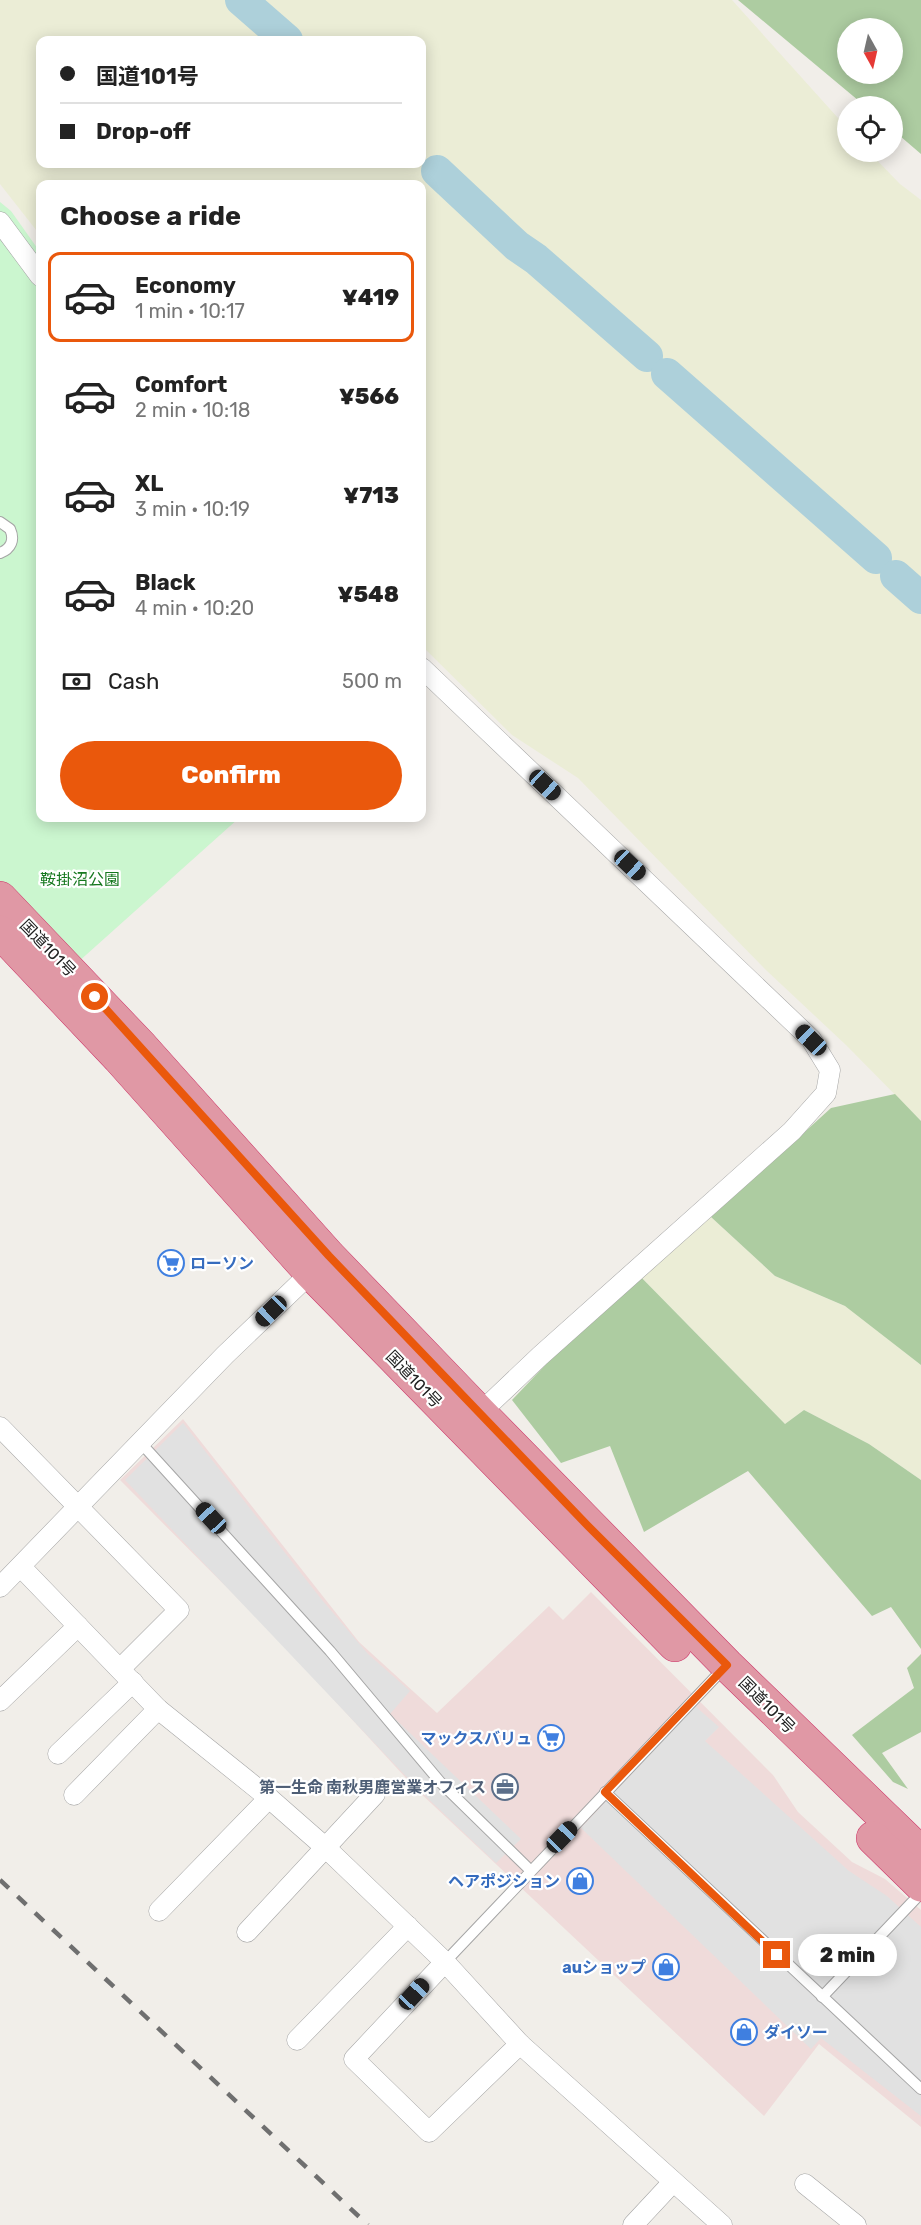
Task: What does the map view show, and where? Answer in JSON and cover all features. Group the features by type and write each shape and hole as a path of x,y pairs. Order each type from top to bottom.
{"highway":[{"name":"国道101号","path":"0,898 142,1047 320,1264 480,1413 719,1673 921,1885"},
{"name":"国道101号","path":"0,932 320,1264 588,1560 921,1853"}],"street":[{"path":"0,222 36,271"},
{"path":"426,672 811,1040 830,1070 826,1093 792,1131 540,1356 480,1413"},
{"path":"0,1587 79,1508 140,1442 320,1264"},
{"path":"1,1430 179,1610 126,1676 58,1754"},
{"path":"21,1567 158,1709 269,1798 326,1848 445,1962 520,2044 722,2225"},
{"path":"0,1701 78,1626"},
{"path":"74,1795 158,1709"},
{"path":"248,1932 375,1794"},
{"path":"159,1911 269,1798"},
{"path":"297,2040 408,1926"},
{"path":"445,1962 354,2059 429,2132 520,2044"},
{"path":"633,2225 673,2181"},
{"path":"805,2184 856,2225"}],"lane":[{"path":"0,522 10,529 13,539 9,549 0,554"},
{"path":"140,1442 330,1651 441,1783 530,1870"},
{"path":"445,1962 719,1673"},
{"path":"605,1792 921,2089"},
{"path":"822,1997 921,1893"}],"shaded area":[{"path":"183,1419 359,1642 437,1713 549,1606 563,1620 591,1592 773,1775 798,1812 852,1862 885,1879 921,1910 921,2127 819,2044 764,2116 417,1790 278,1639 120,1480"},
{"path":"183,1423 322,1600 368,1654 410,1691 390,1714 521,1839 496,1863 419,1790 125,1480"},
{"path":"695,1706 719,1727 705,1741 849,1871 887,1896 921,1927 921,2116 821,2038 811,2049 581,1828"}],"green space":[{"path":"0,0 732,0 837,117 837,162 879,162 900,184 921,200 921,1121 846,1045 767,971 578,778 512,735 426,650 426,180 36,180 36,230 0,184"},
{"path":"738,0 921,0 921,154 903,139 903,96 853,96 839,84 903,84 903,18 837,18 837,83"},
{"name":"鞍掛沼公園","path":"0,202 11,211 36,246 36,822 235,822 77,963 0,882"},
{"path":"895,1094 921,1121 921,1365 845,1306 775,1276 711,1217 831,1108"},
{"path":"711,1217 775,1276 847,1307 921,1365 921,1480 869,1444 804,1410 785,1424 641,1277"},
{"path":"635,1271 785,1424 804,1410 869,1444 921,1480 921,1649 891,1607 872,1616 748,1471 644,1532 610,1446 561,1463 512,1400"},
{"path":"921,1654 921,1732 882,1753 908,1789 893,1782 852,1735 914,1688 907,1668"}],"waterway":[{"path":"241,0 282,36"},
{"path":"437,171 517,246 536,259 647,356"},
{"path":"667,374 876,558"},
{"path":"896,576 921,598"}],"railway":[{"path":"0,1880 368,2225"}],"place":[{"name":"ローソン","path":"171,1263"},
{"name":"マックスバリュ","path":"551,1738"},
{"name":"第一生命 南秋男鹿営業オフィス","path":"505,1787"},
{"name":"ヘアポジション","path":"580,1881"},
{"name":"auショップ","path":"666,1967"},
{"name":"ダイソー","path":"744,2032"}],"route":[{"path":"95,997 329,1256 588,1526 727,1665 605,1792 777,1955"}]}
